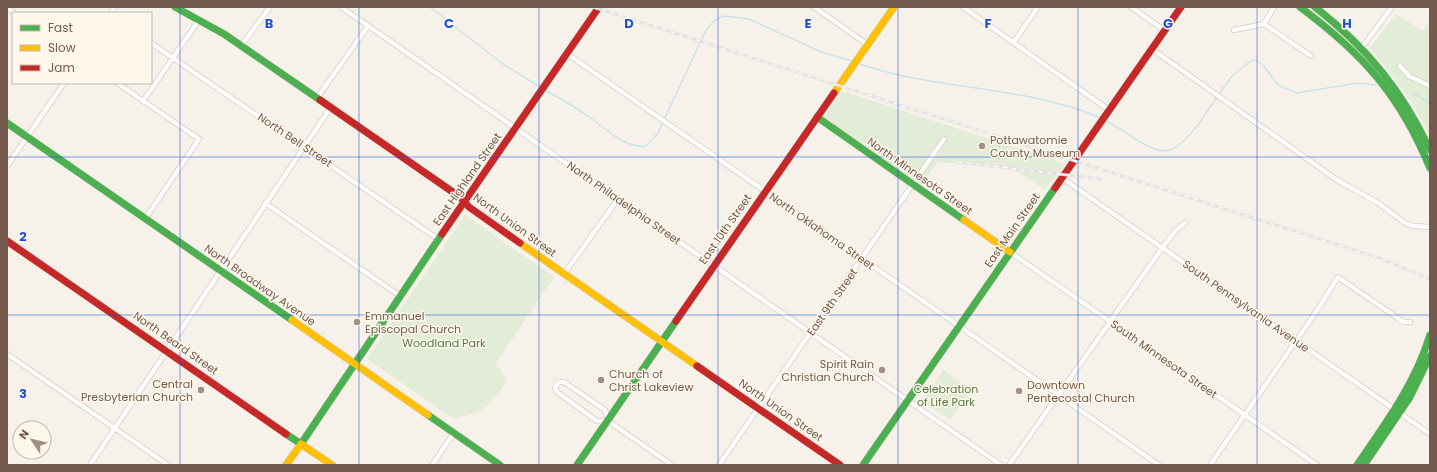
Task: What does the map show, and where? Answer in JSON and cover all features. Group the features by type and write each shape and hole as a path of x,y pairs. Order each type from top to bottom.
{"street":[{"name":"North Union Street","path":"175,7 241,46 331,107 564,274 840,465"},
{"path":"241,46 270,7"},
{"name":"North Philadelphia Street","path":"341,7 1001,465"},
{"name":"East Highland Street","path":"286,465 438,238 599,7"},
{"path":"814,7 867,44"},
{"name":"East 10th Street","path":"577,465 765,191 894,7"},
{"path":"963,7 1014,42 1108,111"},
{"path":"1014,42 1038,7"},
{"path":"1131,7 1164,30"},
{"name":"East Main Street","path":"863,465 1181,7"},
{"path":"1264,24 1274,7"},
{"path":"1300,7 1342,39 1389,88 1406,115 1422,147 1430,168"},
{"path":"1315,7 1363,47 1403,97 1430,150"},
{"path":"1356,52 1363,47 1392,7"},
{"path":"143,101 199,20"},
{"path":"1234,30 1264,24 1311,56"},
{"path":"317,98 368,26"},
{"name":"North Bell Street","path":"152,44 438,238"},
{"path":"1152,49 1337,180 1378,203 1405,223 1413,226 1430,227"},
{"name":"North Oklahoma Street","path":"566,53 1159,465"},
{"path":"1400,66 1409,76 1430,86"},
{"path":"7,166 63,84"},
{"path":"118,84 199,139 145,219"},
{"path":"90,465 331,107"},
{"name":"North Minnesota Street","path":"817,117 1010,252"},
{"name":"North Broadway Avenue","path":"7,123 500,465"},
{"name":"East 9th Street","path":"719,465 944,139"},
{"name":"South Pennsylvania Avenue","path":"1062,178 1430,434"},
{"path":"564,274 618,199"},
{"path":"265,203 400,296"},
{"path":"1008,465 1162,248 1176,230 1185,223"},
{"name":"North Beard Street","path":"7,241 332,465"},
{"name":"South Minnesota Street","path":"1010,252 1317,465"},
{"path":"1210,465 1338,277 1399,319 1404,322 1410,322"},
{"path":"1364,465 1397,411 1420,366 1429,346 1430,335"},
{"path":"7,354 168,465"},
{"path":"1357,465 1420,378 1430,356"},
{"path":"608,420 597,421 557,392 555,387 559,382 564,382 604,410 608,420 672,465"},
{"path":"432,465 454,433"}],"green space":[{"path":"1396,14 1422,31 1430,20 1430,137 1411,102 1370,48"},
{"path":"842,91 1066,164 1045,189 1010,168 937,162 922,185 824,117"},
{"name":"Woodland Park","path":"465,215 554,277 496,363 507,381 494,399 482,411 454,419 367,359"},
{"name":"Celebration of Life Park","path":"943,370 971,390 950,420 922,401"}],"waterway":[{"path":"430,7 503,64 540,87"},
{"path":"545,90 581,111 624,142 638,146 646,146 658,133 706,30 715,20 724,16 749,19 821,52 852,61"},
{"path":"1219,94 1232,76 1252,60 1263,65 1278,85 1297,93 1358,83 1376,85"},
{"path":"857,63 918,79 1042,99 1072,107 1101,118"},
{"path":"1413,93 1430,103"},
{"path":"1106,121 1147,146 1156,150 1165,151 1180,144 1187,137 1217,97"}],"railway":[{"path":"593,7 1379,258 1430,279"},
{"path":"958,162 1101,179"}],"traffic: fast":[{"path":"175,7 224,34 320,100"},
{"path":"1300,7 1343,42 1361,59 1377,78 1392,97 1406,119 1430,168"},
{"path":"1315,7 1351,38 1382,71 1408,108 1430,150"},
{"path":"817,117 964,220"},
{"path":"7,123 292,320"},
{"path":"863,465 1055,188"},
{"path":"286,434 301,444 442,234"},
{"path":"577,465 676,321"},
{"path":"1357,465 1399,403 1408,387 1424,353 1430,335"},
{"path":"1364,465 1410,397 1430,356"},
{"path":"428,415 500,465"}],"traffic: slow":[{"path":"834,93 894,7"},
{"path":"964,220 1010,252"},
{"path":"520,243 697,366"},
{"path":"292,320 428,415"},
{"path":"286,465 301,444 332,465"}],"traffic: jam":[{"path":"442,234 599,7"},
{"path":"1055,188 1181,7"},
{"path":"676,321 834,93"},
{"path":"320,100 460,197 469,207 520,243"},
{"path":"7,241 286,434"},
{"path":"697,366 840,465"}],"place":[{"name":"Pottawatomie County Museum","path":"982,146"},
{"name":"Emmanuel Episcopal Church","path":"357,322"},
{"name":"Spirit Rain Christian Church","path":"882,370"},
{"name":"Church of Christ Lakeview","path":"601,380"},
{"name":"Central Presbyterian Church","path":"201,390"},
{"name":"Downtown Pentecostal Church","path":"1019,391"}]}
